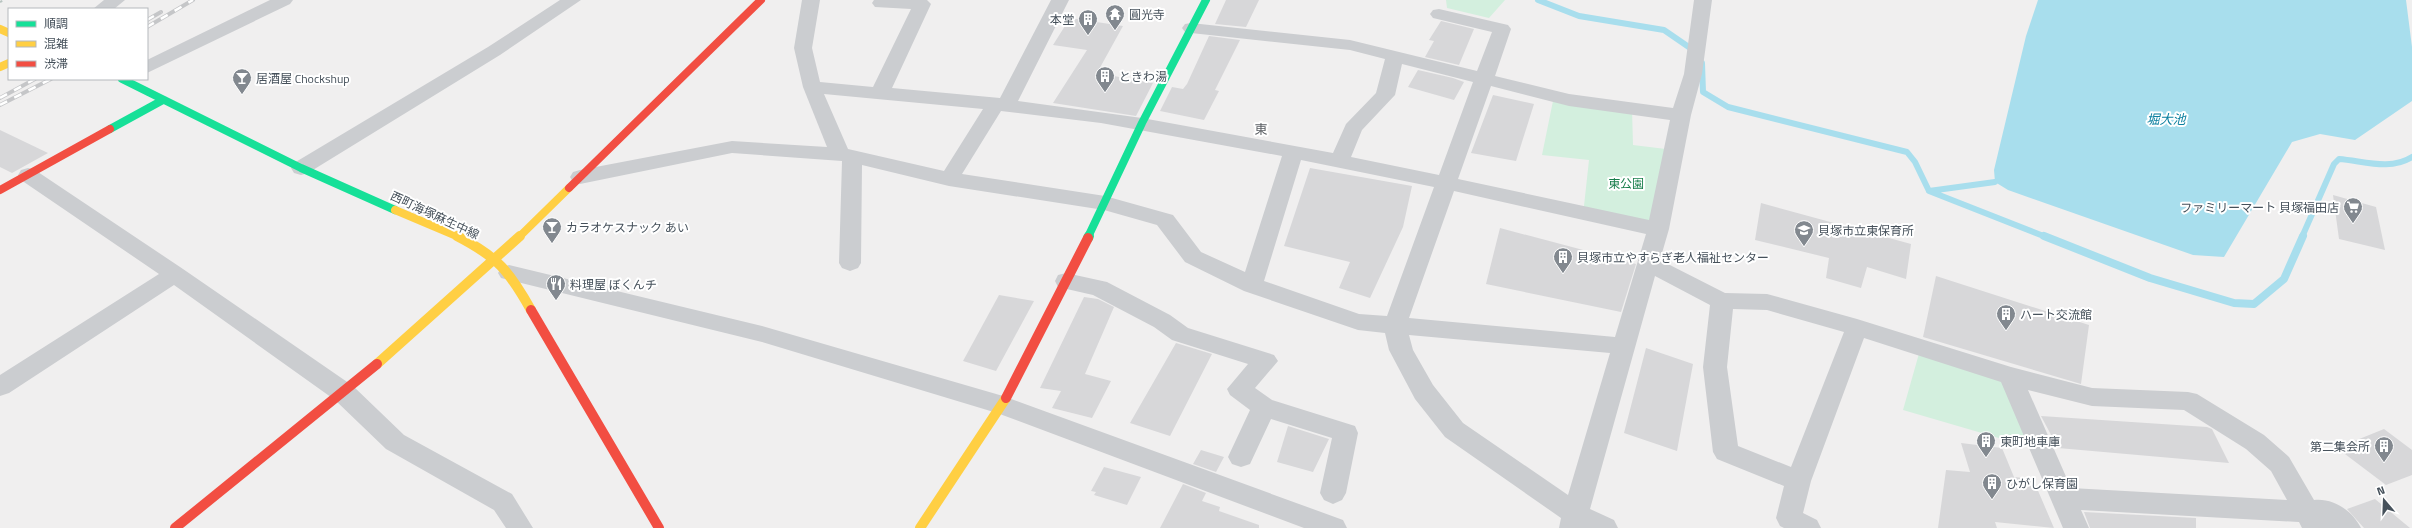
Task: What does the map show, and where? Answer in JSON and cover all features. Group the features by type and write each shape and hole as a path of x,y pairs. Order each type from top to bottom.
{"street":[{"path":"104,8 116,0"},
{"path":"148,67 284,0"},
{"path":"301,168 494,51 572,0"},
{"path":"175,528 502,266 580,177 761,0"},
{"path":"811,0 803,48 812,87 846,155 850,264"},
{"path":"949,179 1001,104 1060,0"},
{"path":"920,528 1004,404 1105,203 1142,123 1206,0"},
{"path":"1573,520 1625,346 1658,228 1681,115 1692,74 1703,0"},
{"path":"880,93 922,4 881,3"},
{"path":"1439,14 1502,29 1448,184 1395,325 1401,350 1421,386 1454,430 1573,520 1605,528"},
{"path":"1191,28 1350,45 1569,100 1681,115"},
{"path":"1339,162 1353,128 1385,95 1395,56"},
{"name":"西町海塚麻生中線","path":"124,80 301,168 473,245 502,266 659,528"},
{"path":"812,87 1001,104 1142,123 1448,184 1658,228"},
{"path":"0,190 163,100"},
{"path":"580,177 732,147 846,155 949,179 1105,203 1165,220 1193,257 1252,285 1358,322 1625,346"},
{"path":"1252,285 1293,153"},
{"path":"28,175 175,274 344,393 395,442 503,502 520,528"},
{"path":"1648,263 1722,301 1767,302 1857,327 2010,376 2092,397 2188,400 2255,442 2280,464 2312,520"},
{"path":"502,266 762,334 1004,404 1334,528"},
{"path":"0,387 175,274"},
{"path":"1066,281 1099,288 1162,321 1180,334 1266,361 1239,389 1264,408 1346,433 1334,493"},
{"path":"1722,301 1715,367 1726,452 1798,481"},
{"path":"1808,528 1788,518 1798,481 1857,327"},
{"path":"2010,376 2076,528"},
{"path":"1242,457 1264,408"},
{"path":"2063,498 2312,520 2326,510 2348,528"}],"path":[{"path":"0,2 4,0"}],"green space":[{"path":"1446,0 1505,0 1489,18 1447,8"},
{"name":"東公園","path":"1554,96 1632,109 1633,145 1674,150 1658,229 1583,215 1589,160 1542,155"},
{"path":"1920,350 2010,376 2037,449 1903,410"}],"water":[{"name":"堀大池","path":"2038,0 2406,0 2412,47 2412,101 2355,140 2320,134 2292,142 2224,257 2193,255 2008,190 1995,182 1994,170 2026,36"}],"building":[{"path":"1226,0 1259,0 1246,27 1215,24"},
{"path":"1070,18 1123,26 1097,73 1153,83 1136,116 1053,103 1087,50 1053,45"},
{"path":"1441,21 1474,29 1459,65 1425,57 1434,41 1429,40"},
{"path":"1209,36 1240,40 1215,90 1219,91 1204,120 1160,111 1172,87 1183,89 1187,84"},
{"path":"1418,70 1464,82 1454,100 1408,87"},
{"path":"1493,95 1534,104 1516,161 1471,153"},
{"path":"0,130 48,153 12,173 0,167"},
{"path":"1310,168 1412,186 1403,227 1370,298 1339,288 1350,262 1284,246"},
{"path":"2333,195 2376,207 2385,250 2339,239"},
{"path":"1761,203 1911,244 1906,279 1867,267 1861,288 1826,278 1829,258 1755,240"},
{"name":"貝塚市立やすらぎ老人福祉センター","path":"1500,228 1636,264 1621,312 1486,284"},
{"name":"ハート交流館","path":"1936,276 2089,325 2081,384 1923,337"},
{"path":"999,295 1034,301 996,371 963,361"},
{"path":"1084,297 1098,299 1114,307 1085,374 1111,381 1092,418 1052,408 1061,391 1040,388"},
{"path":"1176,343 1212,354 1170,436 1130,423"},
{"path":"1646,348 1693,364 1677,451 1624,433"},
{"path":"2041,416 2207,427 2212,429 2229,463 2058,448"},
{"path":"1288,426 1329,439 1313,472 1277,462"},
{"name":"第二集会所","path":"2384,429 2412,450 2412,475 2386,485 2337,448"},
{"name":"ひがし保育園","path":"1961,443 2002,448 2014,477 2033,479 2054,528 1995,522 1997,528 1938,528 1946,470 1970,472"},
{"path":"1201,450 1224,457 1216,472 1193,464"},
{"path":"1104,467 1141,477 1127,505 1094,495 1096,492 1091,491"},
{"path":"1183,484 1206,493 1202,501 1220,507 1219,511 1259,525 1259,528 1160,528"},
{"path":"2375,499 2410,528 2364,528 2347,509"},
{"path":"2084,512 2196,518 2196,528 2090,528"}],"waterway":[{"path":"1538,0 1579,16 1664,30 1696,52"},
{"path":"1702,63 1703,92 1728,107 1907,152 1915,162 1929,191"},
{"path":"2302,237 2334,164 2339,159 2377,164 2395,164 2412,157"},
{"path":"1929,191 1995,182"},
{"path":"1929,191 2046,237"},
{"path":"2044,236 2150,278 2234,303 2254,304 2284,279 2303,236"}],"railway":[{"path":"148,26 193,0"},
{"path":"148,19 161,12"},
{"path":"0,98 33,80"},
{"path":"0,105 49,80"}],"traffic: fast":[{"path":"1088,238 1142,123 1206,0"},
{"path":"124,80 301,168 395,210"},
{"path":"110,129 163,100"}],"traffic: slow":[{"path":"0,29 8,33"},
{"path":"0,67 8,63"},
{"path":"377,364 496,260 569,188"},
{"path":"395,210 456,236 487,253 499,262 509,273 531,310"},
{"path":"920,528 1006,398"}],"traffic: jam":[{"path":"569,188 761,0"},
{"path":"0,190 110,129"},
{"path":"1006,398 1088,238"},
{"path":"531,310 659,528"},
{"path":"175,528 377,364"}],"place":[{"name":"圓光寺","path":"1115,31"},
{"name":"本堂","path":"1088,36"},
{"name":"ときわ湯","path":"1105,93"},
{"name":"居酒屋 Chockshup","path":"242,95"},
{"name":"ファミリーマート 貝塚福田店","path":"2353,224"},
{"name":"カラオケスナック あい","path":"552,244"},
{"name":"貝塚市立東保育所","path":"1804,247"},
{"name":"貝塚市立やすらぎ老人福祉センター","path":"1563,274"},
{"name":"料理屋 ぼくんチ","path":"556,301"},
{"name":"ハート交流館","path":"2006,331"},
{"name":"東町地車庫","path":"1986,458"},
{"name":"第二集会所","path":"2384,463"},
{"name":"ひがし保育園","path":"1992,500"}],"district":[{"name":"東","path":"1261,129"}]}
